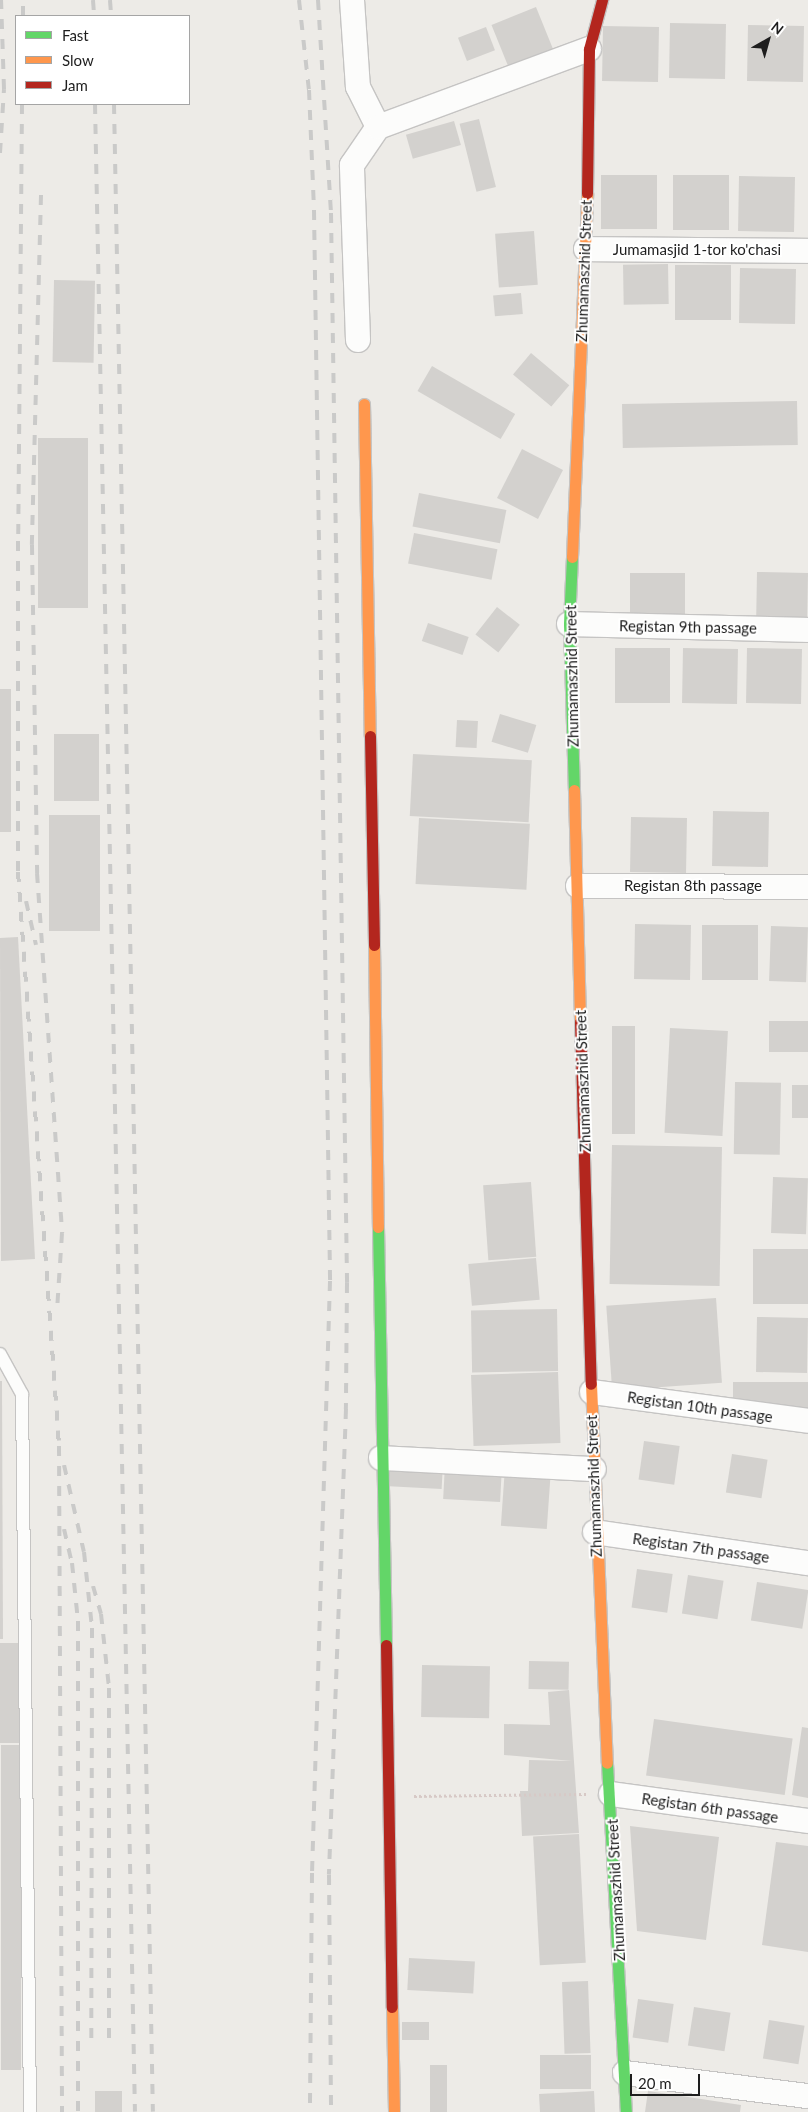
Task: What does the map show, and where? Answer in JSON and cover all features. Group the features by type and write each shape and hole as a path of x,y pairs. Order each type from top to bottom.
{"street":[{"path":"352,0 358,88 378,127"},
{"name":"Zhumamaszhid Street","path":"602,0 589,49 586,249 569,624 595,1532 611,1794 626,2112"},
{"path":"358,340 352,165 378,127 589,49"},
{"name":"Jumamasjid 1-tor ko'chasi","path":"586,249 808,250"},
{"path":"364,404 381,1458 394,2112"},
{"name":"Registan 9th passage","path":"569,624 808,630"},
{"name":"Registan 8th passage","path":"578,886 808,886"},
{"name":"Registan 10th passage","path":"592,1392 808,1421"},
{"path":"381,1458 594,1469"},
{"name":"Registan 7th passage","path":"595,1532 808,1563"},
{"name":"Registan 6th passage","path":"611,1794 808,1821"},
{"path":"625,2073 808,2096"}],"lane":[{"path":"0,1354 22,1394 30,2112"}],"path":[{"path":"388,1796 611,1794"}],"building":[{"path":"536,7 555,53 510,71 491,25"},
{"path":"670,23 726,24 725,79 669,78"},
{"path":"748,25 804,26 803,82 747,81"},
{"path":"603,26 659,27 658,82 602,81"},
{"path":"486,27 495,50 467,61 458,38"},
{"path":"479,119 496,187 477,192 460,124"},
{"path":"454,121 461,145 413,159 406,135"},
{"path":"601,175 657,175 657,229 601,229"},
{"path":"673,175 729,175 729,230 673,230"},
{"path":"739,176 795,177 794,232 738,231"},
{"path":"534,231 538,285 499,288 495,234"},
{"path":"668,264 669,304 624,305 623,265"},
{"path":"675,265 731,265 731,320 675,320"},
{"path":"740,268 796,269 795,324 739,323"},
{"path":"54,280 95,281 94,363 53,362"},
{"path":"521,293 523,314 495,316 493,295"},
{"path":"531,353 569,385 551,407 513,374"},
{"path":"432,366 515,414 501,439 418,391"},
{"path":"797,401 798,445 623,448 622,404"},
{"path":"38,438 88,438 88,608 38,608"},
{"path":"522,449 563,470 538,519 497,498"},
{"path":"419,493 506,510 500,543 413,526"},
{"path":"414,533 497,549 492,580 408,563"},
{"path":"757,572 808,573 807,628 756,627"},
{"path":"630,573 685,573 685,628 630,628"},
{"path":"497,607 520,625 498,652 475,635"},
{"path":"428,623 469,637 462,655 422,641"},
{"path":"615,648 670,648 670,703 615,703"},
{"path":"683,648 738,649 737,704 682,703"},
{"path":"747,648 802,649 801,704 746,703"},
{"path":"0,689 11,689 11,832 0,832"},
{"path":"500,714 536,725 528,753 492,742"},
{"path":"457,720 478,721 477,748 456,747"},
{"path":"54,734 99,734 99,801 54,801"},
{"path":"413,754 532,760 529,822 410,816"},
{"path":"713,811 769,812 768,867 712,866"},
{"path":"49,815 100,815 100,931 49,931"},
{"path":"631,817 687,818 686,873 630,872"},
{"path":"419,818 530,824 526,890 416,884"},
{"path":"635,924 691,925 690,980 634,979"},
{"path":"702,925 758,925 758,980 702,980"},
{"path":"771,926 808,927 806,982 769,981"},
{"path":"18,937 35,1259 1,1261 0,938"},
{"path":"769,1021 808,1021 808,1052 769,1052"},
{"path":"612,1026 635,1026 635,1134 612,1134"},
{"path":"670,1028 728,1031 722,1136 665,1133"},
{"path":"735,1082 781,1083 780,1155 734,1154"},
{"path":"792,1085 808,1085 808,1118 792,1118"},
{"path":"612,1145 722,1147 720,1286 610,1284"},
{"path":"773,1177 808,1178 806,1234 771,1233"},
{"path":"531,1182 536,1257 488,1260 483,1185"},
{"path":"753,1249 808,1249 808,1304 753,1304"},
{"path":"536,1258 540,1300 472,1306 468,1264"},
{"path":"716,1298 722,1383 612,1390 606,1306"},
{"path":"557,1309 558,1371 472,1372 471,1311"},
{"path":"757,1317 808,1318 807,1373 756,1372"},
{"path":"558,1372 560,1443 474,1446 471,1375"},
{"path":"0,1381 2,1381 3,1639 0,1639"},
{"path":"733,1382 808,1382 808,1421 733,1421"},
{"path":"644,1441 680,1446 674,1485 639,1480"},
{"path":"732,1454 768,1460 761,1498 726,1493"},
{"path":"386,1461 443,1464 442,1489 385,1486"},
{"path":"445,1464 502,1467 500,1502 443,1499"},
{"path":"505,1467 551,1470 547,1529 501,1526"},
{"path":"637,1569 673,1574 667,1613 632,1608"},
{"path":"688,1575 724,1581 717,1619 682,1614"},
{"path":"757,1582 808,1590 802,1629 751,1621"},
{"path":"0,1643 22,1643 22,1743 0,1743"},
{"path":"529,1661 569,1662 569,1690 529,1689"},
{"path":"422,1665 490,1666 489,1718 421,1717"},
{"path":"569,1690 579,1833 522,1836 520,1791 528,1791 529,1760 572,1761 504,1755 504,1724 550,1725 548,1692"},
{"path":"654,1719 793,1738 785,1795 646,1775"},
{"path":"802,1727 808,1728 808,1798 792,1795"},
{"path":"1,1745 21,1745 21,2070 1,2070"},
{"path":"630,1826 719,1837 706,1940 637,1931"},
{"path":"579,1834 586,1963 540,1965 533,1836"},
{"path":"776,1842 808,1846 808,1952 762,1945"},
{"path":"409,1958 475,1961 473,1993 407,1990"},
{"path":"588,1981 591,2053 565,2054 562,1982"},
{"path":"638,1999 674,2004 668,2043 633,2038"},
{"path":"694,2007 731,2013 724,2051 688,2046"},
{"path":"769,2020 805,2026 798,2064 763,2059"},
{"path":"402,2022 429,2022 429,2040 402,2040"},
{"path":"540,2055 591,2055 591,2089 540,2089"},
{"path":"430,2065 447,2065 447,2112 430,2112"},
{"path":"95,2091 122,2091 122,2112 95,2112"},
{"path":"594,2091 595,2112 540,2112 539,2094"},
{"path":"648,2091 741,2105 740,2112 645,2112"}],"railway":[{"path":"0,153 4,89 1,0"},
{"path":"23,0 23,15"},
{"path":"93,0 94,15"},
{"path":"110,0 111,15"},
{"path":"299,0 309,90 314,210 330,1281 312,1873 310,2112"},
{"path":"318,0 331,213 347,1283 346,1409 329,1875 331,2112"},
{"path":"22,105 18,541 18,872 59,1446 62,2112"},
{"path":"95,105 135,2112"},
{"path":"114,105 153,2112"},
{"path":"41,195 32,545 37,873 62,1233 57,1310"},
{"path":"26,901 36,945"},
{"path":"64,1465 84,1552 92,1628 91,2041"},
{"path":"64,1529 72,1563 78,1621 78,2112"},
{"path":"93,1586 101,1614 109,1688 109,2041"}],"traffic: fast":[{"path":"572,557 569,624 574,790"},
{"path":"378,1227 386,1645"},
{"path":"607,1763 626,2112"}],"traffic: slow":[{"path":"572,557 587,193"},
{"path":"364,404 370,736"},
{"path":"574,790 580,1022"},
{"path":"374,945 378,1227"},
{"path":"591,1384 607,1763"},
{"path":"392,2007 394,2112"}],"traffic: jam":[{"path":"587,193 589,49 602,0"},
{"path":"370,736 374,945"},
{"path":"580,1022 591,1384"},
{"path":"386,1645 392,2007"}]}
